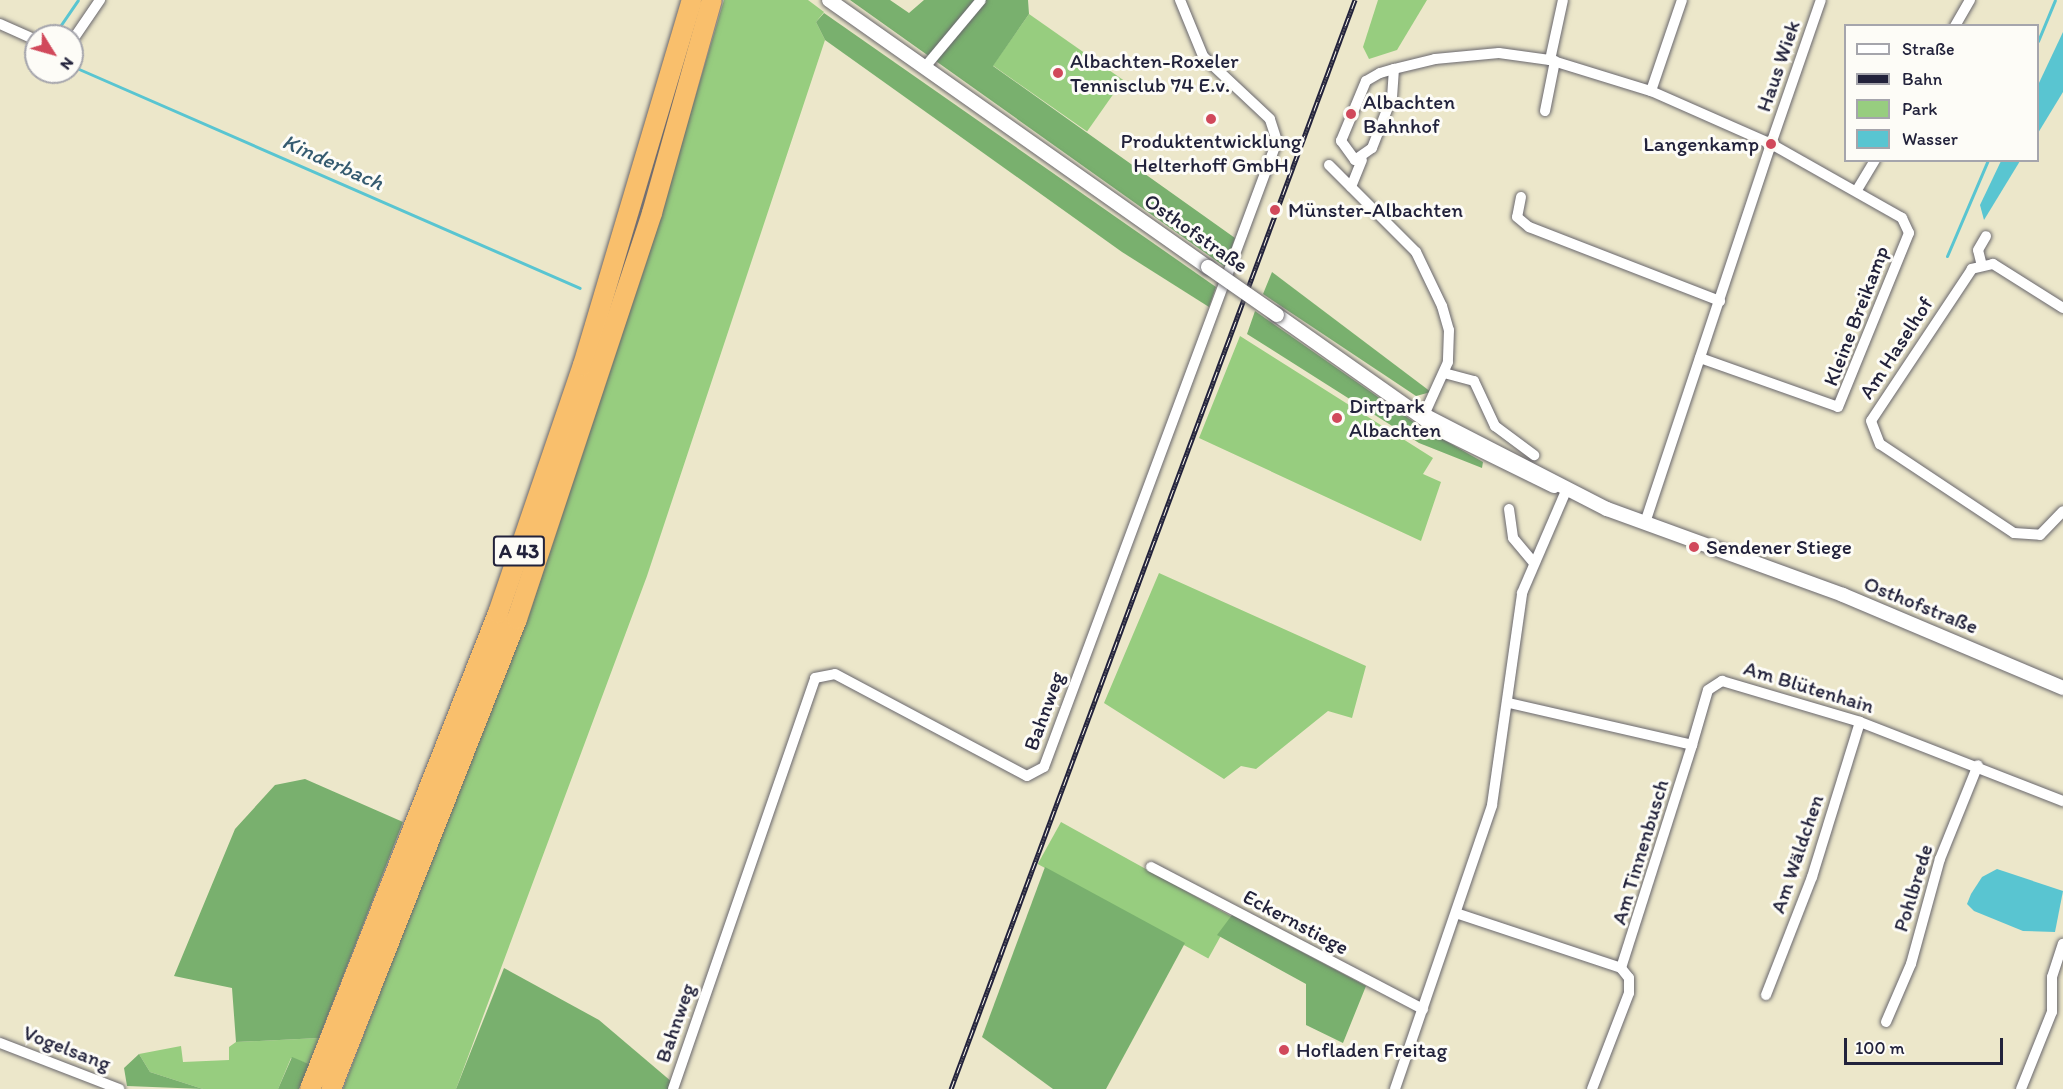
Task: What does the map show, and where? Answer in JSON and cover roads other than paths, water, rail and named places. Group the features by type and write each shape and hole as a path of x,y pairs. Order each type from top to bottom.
{"highway":[{"name":"A 43","path":"310,1089 498,613 583,365 692,0"},
{"name":"A 43","path":"331,1089 517,619 642,247 712,0"}],"street":[{"path":"84,24 100,0"},
{"name":"Osthofstraße","path":"829,0 1208,267 1424,415 1563,489 1645,522 1843,595 2063,688"},
{"path":"925,67 981,0"},
{"name":"Bahnweg","path":"674,1089 815,678 835,674 1027,776 1044,767 1257,201 1277,141 1270,119 1203,56 1180,0"},
{"path":"1545,111 1563,0"},
{"path":"1652,91 1682,0"},
{"name":"Haus Wiek","path":"1772,144 1821,0"},
{"path":"1956,24 1970,0"},
{"path":"0,24 24,35"},
{"path":"1362,160 1344,152 1341,141 1358,93 1366,81 1394,69 1470,54 1553,61 1652,91 1772,144 1645,522"},
{"path":"1351,187 1362,160 1372,148 1392,97 1394,69"},
{"name":"Kleine Breikamp","path":"1700,358 1828,407 1842,404 1909,233 1902,218 1857,190 1772,144"},
{"path":"1857,190 1874,162"},
{"path":"1329,165 1416,252 1449,330 1444,373 1424,415"},
{"path":"1521,197 1518,217 1529,227 1720,301"},
{"path":"1986,236 1978,250 1982,267 1993,264 2063,308"},
{"name":"Am Haselhof","path":"1982,267 1972,269 1871,421 1880,444 2014,533 2040,535 2063,511"},
{"path":"1444,373 1474,381 1495,426 1534,455"},
{"path":"1395,1089 1492,805 1509,703 1518,611 1563,489"},
{"path":"1509,509 1513,538 1534,563"},
{"name":"Am Blütenhain","path":"1692,746 1708,690 1722,681 1860,722 1978,765 2063,801"},
{"path":"1509,703 1692,746"},
{"name":"Am Wäldchen","path":"1766,995 1812,877 1860,722"},
{"name":"Am Tinnenbusch","path":"1621,969 1692,746"},
{"name":"Pohlbrede","path":"1886,1022 1911,964 1940,859 1978,765"},
{"name":"Eckernstiege","path":"1151,867 1423,1009"},
{"path":"1456,913 1621,969 1630,982 1629,993 1592,1089"},
{"path":"2021,1089 2052,1012 2052,977 2063,944"},
{"path":"2052,1012 2063,1016"},
{"name":"Vogelsang","path":"0,1043 119,1089"}],"water":[{"path":"2063,32 2063,92 2039,131 2039,83"},
{"path":"2001,162 2019,162 1984,220 1980,205"},
{"path":"1997,869 2063,891 2055,932 2023,931 1974,911 1967,904 1982,877"}],"waterway":[{"name":"Kinderbach","path":"62,24 78,0"},
{"path":"2039,39 2055,0"},
{"name":"Kinderbach","path":"84,71 580,288"},
{"path":"1947,256 1987,162"}],"railway":[{"path":"951,1089 1355,0"}],"place":[{"name":"Albachten-Roxeler Tennisclub 74 E.v.","path":"1058,73"},
{"name":"Albachten Bahnhof","path":"1351,114"},
{"name":"Produktentwicklung Helterhoff GmbH","path":"1211,119"},
{"name":"Langenkamp","path":"1771,144"},
{"name":"Münster-Albachten","path":"1275,210"},
{"name":"Dirtpark Albachten","path":"1337,418"},
{"name":"Sendener Stiege","path":"1694,547"},
{"name":"Hofladen Freitag","path":"1284,1050"}]}
